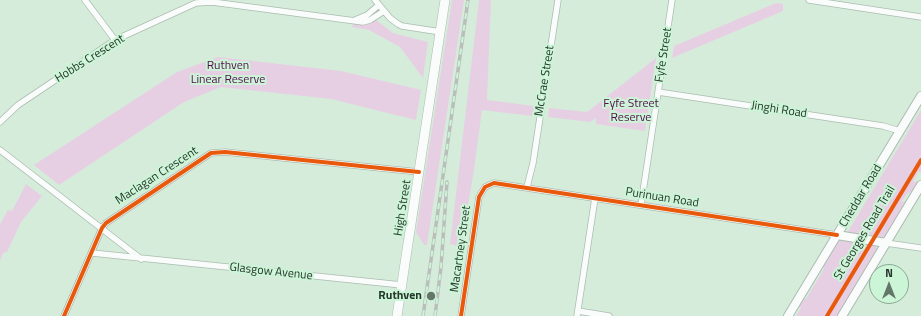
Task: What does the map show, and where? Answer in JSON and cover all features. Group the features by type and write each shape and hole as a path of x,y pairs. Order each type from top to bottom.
{"main road":[{"name":"High Street","path":"397,316 445,0"},
{"name":"Cheddar Road","path":"788,316 921,96"},
{"path":"842,316 921,185"},
{"path":"837,235 886,243"}],"street":[{"path":"85,0 115,40"},
{"name":"McCrae Street","path":"529,188 558,0"},
{"name":"Fyfe Street","path":"641,205 672,0"},
{"path":"809,0 921,17"},
{"name":"Hobbs Crescent","path":"0,122 18,105 115,40 196,3 212,2 362,22 370,20 384,11"},
{"path":"353,20 360,19 367,15 377,2 390,18 402,26 441,32"},
{"name":"Jinghi Road","path":"658,92 883,126 900,131"},
{"path":"0,150 141,259"},
{"name":"Maclagan Crescent","path":"64,316 102,228 111,219 207,156 216,152 270,156 419,172"},
{"name":"Purinuan Road","path":"485,187 496,183 837,235"},
{"name":"Macartney Street","path":"461,316 479,196 485,187"},
{"path":"595,198 578,314 609,316"},
{"path":"886,243 921,248"},
{"name":"Glasgow Avenue","path":"92,253 402,285"}],"green space":[{"path":"452,0 464,0 427,245 424,245 416,232"},
{"path":"479,0 491,0 487,100 534,106 532,116 482,110 461,247 450,244"},
{"path":"776,3 783,4 783,11 672,58 674,46"},
{"path":"376,20 393,33 428,42 423,78 400,47 369,30 352,27 353,24 368,23"},
{"name":"Ruthven Linear Reserve","path":"218,57 341,71 421,90 416,120 331,99 221,87 184,102 59,185 34,165 177,72"},
{"name":"Fyfe Street Reserve","path":"656,58 645,131 596,124 596,118 590,122 548,117 549,108 587,112"},
{"path":"921,110 921,172 918,172 913,182 920,181 913,191 907,194 901,202 907,201 885,237 878,238 847,233"},
{"path":"26,184 42,196 21,222 7,252 3,253 0,261 0,224 8,210 12,211"},
{"path":"842,240 872,244 877,248 877,251 838,316 796,316 801,308 799,305 802,299 806,299 824,269 823,266 836,243"}],"railway":[{"path":"423,316 468,0"},
{"path":"435,316 441,267 447,182"}],"cycle path":[{"path":"64,316 102,228 106,223 211,153 225,152 419,172"},
{"name":"St Georges Road Trail","path":"827,316 921,160"},
{"path":"461,316 479,197 485,187 494,183 837,235"}],"place":[{"name":"Ruthven","path":"431,296"}]}
